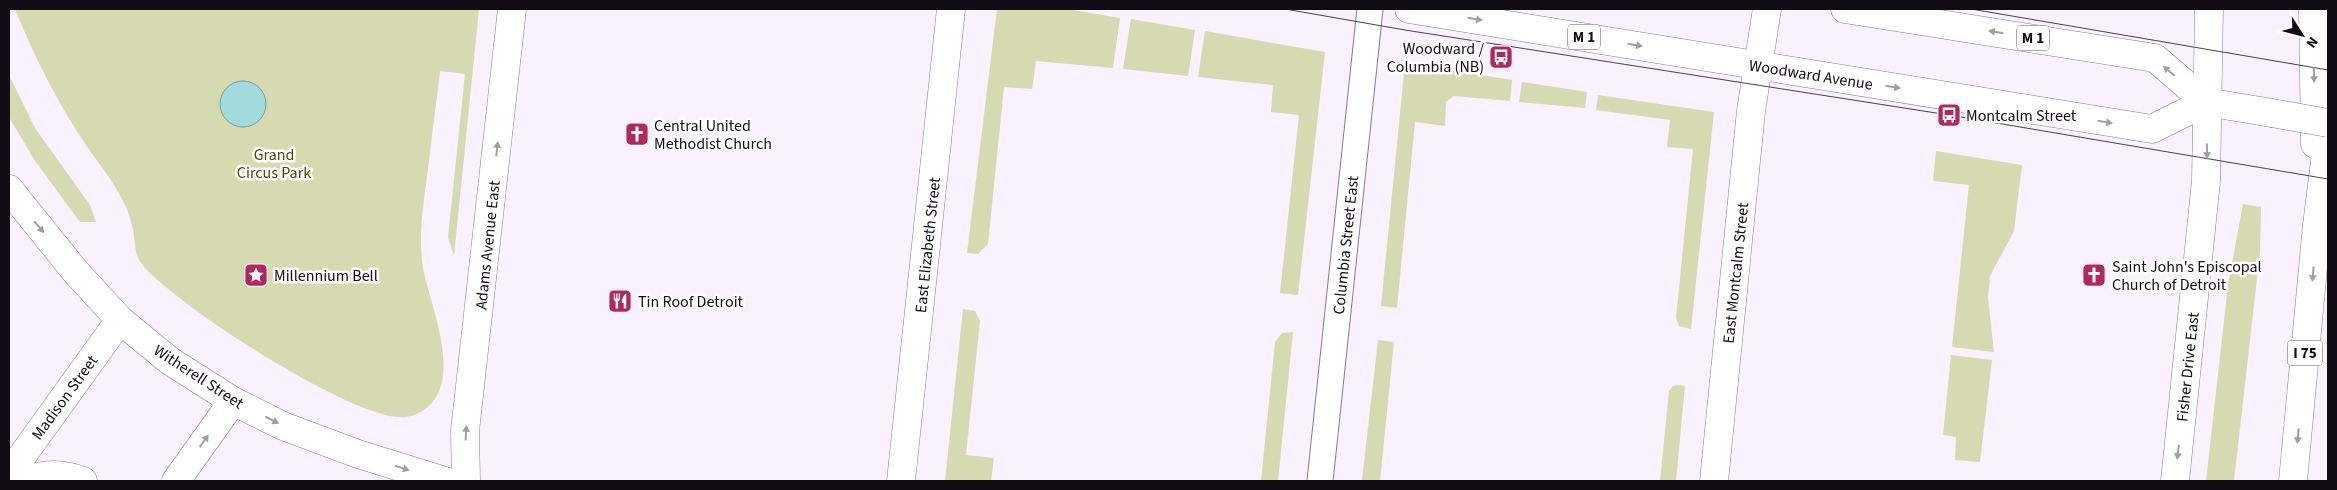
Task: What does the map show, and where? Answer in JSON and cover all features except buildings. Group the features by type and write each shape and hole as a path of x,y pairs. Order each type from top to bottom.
{"main road":[{"name":"Adams Avenue East","path":"466,481 465,431 512,9"},
{"name":"East Elizabeth Street","path":"901,481 952,9"},
{"name":"Woodward Avenue","path":"1409,9 2152,130 2206,102"},
{"name":"East Montcalm Street","path":"1714,481 1751,111 1768,9"},
{"name":"M 1","path":"1845,9 2155,58 2206,102"},
{"name":"Fisher Drive East","path":"2175,481 2206,180 2209,9"},
{"path":"2313,9 2317,225"},
{"path":"2206,102 2328,123"},
{"name":"I 75","path":"2293,481 2317,225 2328,138"},
{"name":"Witherell Street","path":"9,189 70,265 120,320 170,361 233,401 283,426 358,454 445,481"},
{"name":"Madison Street","path":"9,474 120,320"},
{"path":"176,481 233,401"},
{"path":"23,481 40,474 66,474 83,481"}],"street":[{"name":"Columbia Street East","path":"1320,481 1370,9"}],"green space":[{"name":"Grand Circus Park","path":"15,9 479,9 454,256 448,237 465,74 440,71 424,200 421,233 423,268 443,353 441,386 434,400 422,412 406,417 382,414 349,401 309,382 225,331 159,281 138,259 129,214 115,187 84,142 55,94"},
{"path":"997,9 1067,9 1120,18 1113,68 1036,61 1032,89 1004,87 988,244 978,254 967,253"},
{"path":"1131,19 1195,30 1188,76 1123,69"},
{"path":"1205,31 1325,52 1298,295 1280,293 1299,115 1271,112 1273,85 1198,77"},
{"path":"1405,63 1512,80 1510,101 1454,96 1446,102 1445,126 1415,122 1397,308 1381,306"},
{"path":"9,75 35,128 90,205 96,222 80,222 35,161 9,117"},
{"path":"1522,82 1587,92 1585,108 1519,102"},
{"path":"1598,95 1714,112 1691,329 1679,326 1676,318 1693,149 1667,147 1670,120 1596,110"},
{"path":"1936,151 2022,165 2014,231 1990,276 1988,298 1994,352 1952,347 1969,185 1933,181"},
{"path":"2243,204 2261,207 2260,252 2234,481 2206,481 2228,285"},
{"path":"963,309 975,311 980,321 966,455 994,458 991,481 945,481"},
{"path":"1293,332 1278,481 1261,481 1275,342 1282,333"},
{"path":"1378,340 1394,342 1380,481 1362,480"},
{"path":"1951,355 1992,360 1980,462 1955,460 1956,437 1943,435"},
{"path":"1673,386 1685,386 1676,481 1660,481 1669,391"}],"water":[{"path":"243,81 256,85 262,91 266,104 262,117 256,123 243,127 230,123 224,117 220,104 224,91 230,85"}],"tram line":[{"path":"1285,9 1405,30 1949,115 2328,179"},
{"path":"1971,9 2328,70"}],"place":[{"name":"Woodward / Columbia (NB)","path":"1501,57"},
{"name":"Montcalm Street","path":"1949,115"},
{"name":"Central United Methodist Church","path":"637,134"},
{"name":"Millennium Bell","path":"256,275"},
{"name":"Saint John's Episcopal Church of Detroit","path":"2094,275"},
{"name":"Tin Roof Detroit","path":"620,301"}]}
